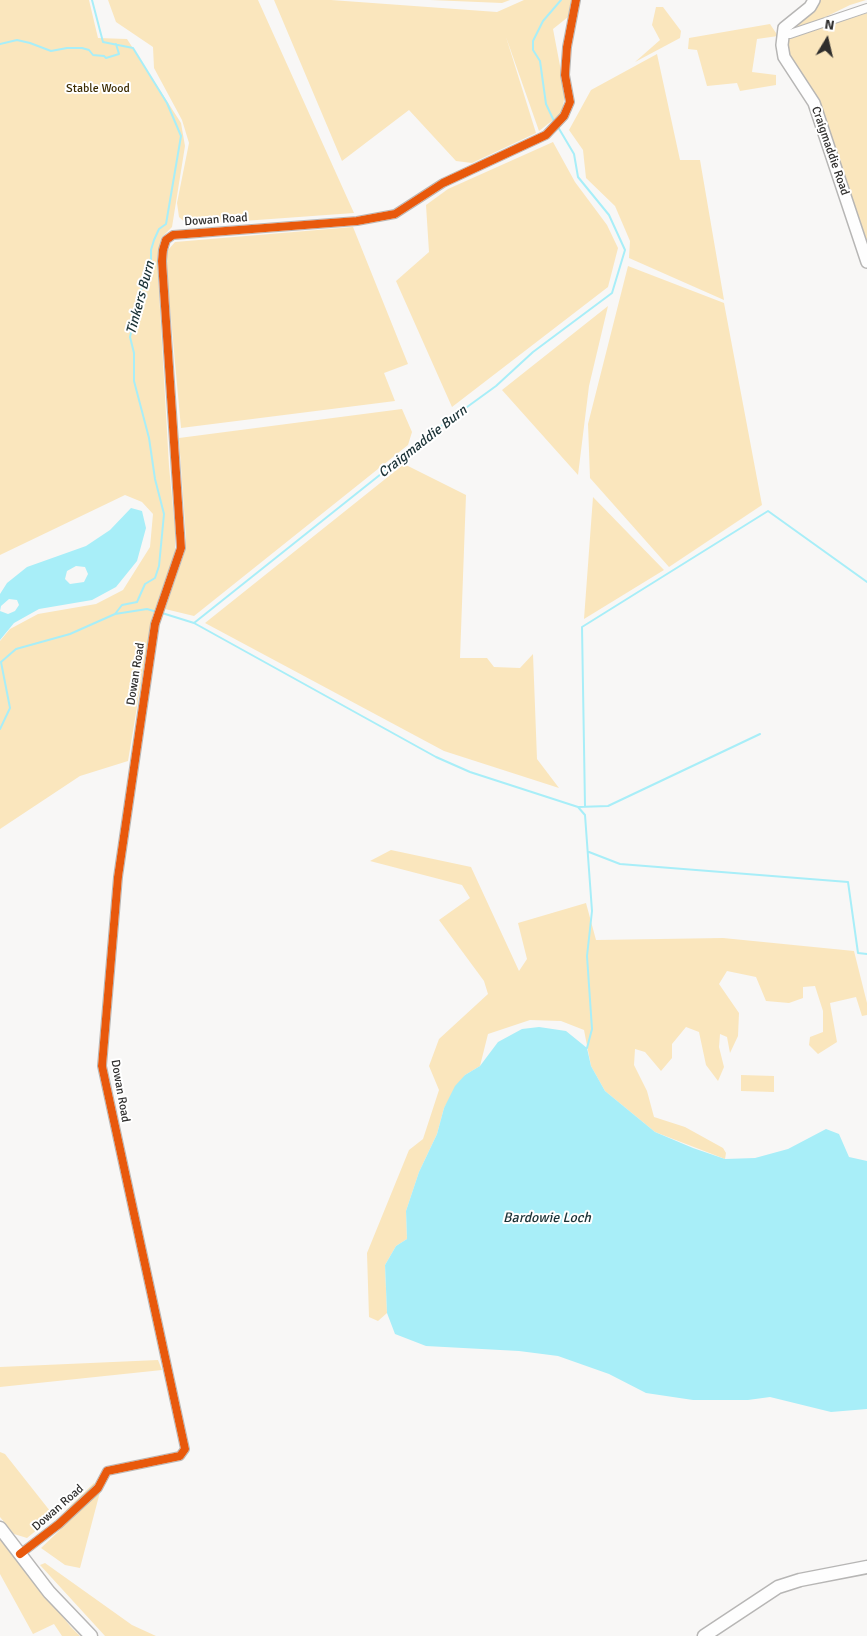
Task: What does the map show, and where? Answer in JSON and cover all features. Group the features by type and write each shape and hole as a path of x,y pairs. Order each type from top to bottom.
{"main road":[{"path":"0,1528 49,1592 91,1636"},
{"path":"704,1636 778,1587 800,1580 867,1567"}],"street":[{"name":"Dowan Road","path":"20,1554 59,1524 98,1488 107,1472 180,1456 185,1450 102,1066 118,877 154,633 181,548 162,260 166,240 173,234 357,221 395,214 443,183 546,135 564,116 570,102 566,75 566,47 576,0"},
{"path":"814,0 810,7 784,28 782,34 790,34 867,8"},
{"name":"Craigmaddie Road","path":"782,34 784,57 814,103 867,262"}],"green space":[{"name":"Stable Wood","path":"0,0 89,0 98,38 127,39 181,123 185,146 172,227 161,238 157,258 175,553 152,617 128,761 80,776 0,829 0,641 10,629 38,614 96,604 123,590 150,547 153,514 142,502 125,495 0,555"},
{"path":"108,0 258,0 354,213 188,225 179,217 177,203 189,143 182,120 154,68 153,47 116,22"},
{"path":"274,0 331,0 497,12 524,0 571,0 568,17 553,29 565,92 562,113 539,131 506,37 536,133 472,163 456,161 409,110 342,161"},
{"path":"430,0 510,0 502,3"},
{"path":"818,0 866,0 850,5 805,27 793,30 789,27"},
{"path":"656,7 663,7 681,31 680,38 635,62 660,40 652,25"},
{"path":"867,13 867,250 817,96 789,59 787,39"},
{"path":"770,24 778,36 757,39 752,72 776,75 776,85 740,91 737,83 707,86 697,50 688,49 689,38"},
{"path":"657,54 680,160 700,160 724,300 629,258 630,241 615,206 586,178 583,150 569,130 591,90"},
{"path":"553,142 575,182 607,225 618,248 608,287 452,407 396,281 429,252 426,205 448,189"},
{"path":"353,227 408,364 384,373 395,401 181,428 166,264 168,250 175,242"},
{"path":"628,266 724,303 762,505 669,567 590,478 588,424"},
{"path":"608,306 589,386 578,475 502,390"},
{"path":"402,409 412,432 408,445 194,616 165,609 184,554 186,538 179,438"},
{"path":"404,464 466,495 460,658 487,658 494,667 520,668 533,654 537,759 559,788 444,751 205,623"},
{"path":"593,497 664,570 584,619"},
{"path":"391,850 471,867 519,971 527,959 518,923 586,903 596,940 723,938 854,951 867,1003 867,1015 862,1016 856,997 830,1003 837,1042 818,1054 809,1045 810,1037 823,1032 823,1011 815,986 803,987 803,998 789,1003 766,1001 756,977 727,971 719,984 739,1013 738,1036 730,1053 727,1037 720,1034 719,1047 724,1067 718,1081 706,1065 699,1032 686,1027 672,1044 672,1058 661,1071 645,1052 635,1049 634,1065 647,1091 654,1117 685,1127 723,1148 726,1153 725,1159 655,1132 605,1091 591,1066 584,1030 561,1021 530,1020 488,1034 480,1066 465,1075 444,1108 437,1134 419,1172 406,1211 407,1239 396,1246 385,1265 387,1313 378,1321 369,1317 367,1253 409,1150 423,1139 439,1090 429,1066 439,1039 488,994 484,981 439,920 470,898 462,885 370,861"},
{"path":"741,1075 774,1076 774,1092 741,1091"},
{"path":"158,1360 162,1370 0,1387 0,1367"},
{"path":"0,1452 5,1454 54,1516 27,1538 14,1534 0,1517"},
{"path":"94,1483 100,1492 80,1568 65,1565 41,1548 60,1530 66,1510"},
{"path":"0,1539 80,1636 62,1636 54,1624 33,1634 0,1574"},
{"path":"45,1563 132,1625 156,1636 105,1636 40,1565"}],"water":[{"path":"131,508 142,511 146,528 137,561 116,587 92,600 39,609 14,623 0,640 0,611 0,594 7,583 27,567 86,546 110,530","holes":["76,566 85,567 88,574 84,582 70,584 65,579 67,571","9,599 17,600 19,605 15,611 8,614 0,611 1,606"]},
{"name":"Bardowie Loch","path":"539,1027 566,1031 587,1048 591,1066 605,1091 655,1132 693,1148 725,1159 755,1158 788,1149 826,1129 839,1134 849,1157 867,1161 867,1409 831,1412 770,1397 748,1400 693,1400 646,1393 609,1374 558,1356 519,1351 426,1346 395,1334 387,1313 385,1265 396,1246 407,1239 406,1211 419,1172 437,1134 444,1108 455,1086 465,1075 480,1066 498,1042 522,1029"}],"waterway":[{"name":"Tinkers Burn","path":"92,0 103,42 133,48 167,103 181,136 166,224 159,229 154,240 151,250 151,268 141,290 130,337 134,353 134,381 149,438 155,479 164,514 159,566 155,578 145,584 137,602 122,605 115,614"},
{"name":"Craigmaddie Burn","path":"554,121 546,104 540,61 533,50 533,41 543,21 561,0"},
{"path":"0,44 17,40 51,51 82,48 89,50 93,55 106,58 119,54 116,44"},
{"name":"Craigmaddie Burn","path":"162,613 194,623 445,423 496,386 533,352 612,293 625,250 609,215 578,177 574,154 558,127"},
{"path":"585,806 582,627 768,511 867,582"},
{"name":"Craigmaddie Burn","path":"0,729 10,708 1,662 16,649 70,634 115,614 147,609 157,612"},
{"path":"194,623 436,757 470,772 578,807 585,815 592,911 587,956 592,1029 587,1048"},
{"path":"578,807 608,806 760,734"},
{"path":"589,852 620,864 848,882 858,953 867,954"}],"cycle path":[{"path":"20,1554 59,1524 98,1488 107,1471 180,1456 185,1449 102,1066 118,877 155,624 181,548 162,261 166,240 173,235 357,221 395,214 443,183 546,135 564,116 570,102 565,75 567,47 576,0"}]}
